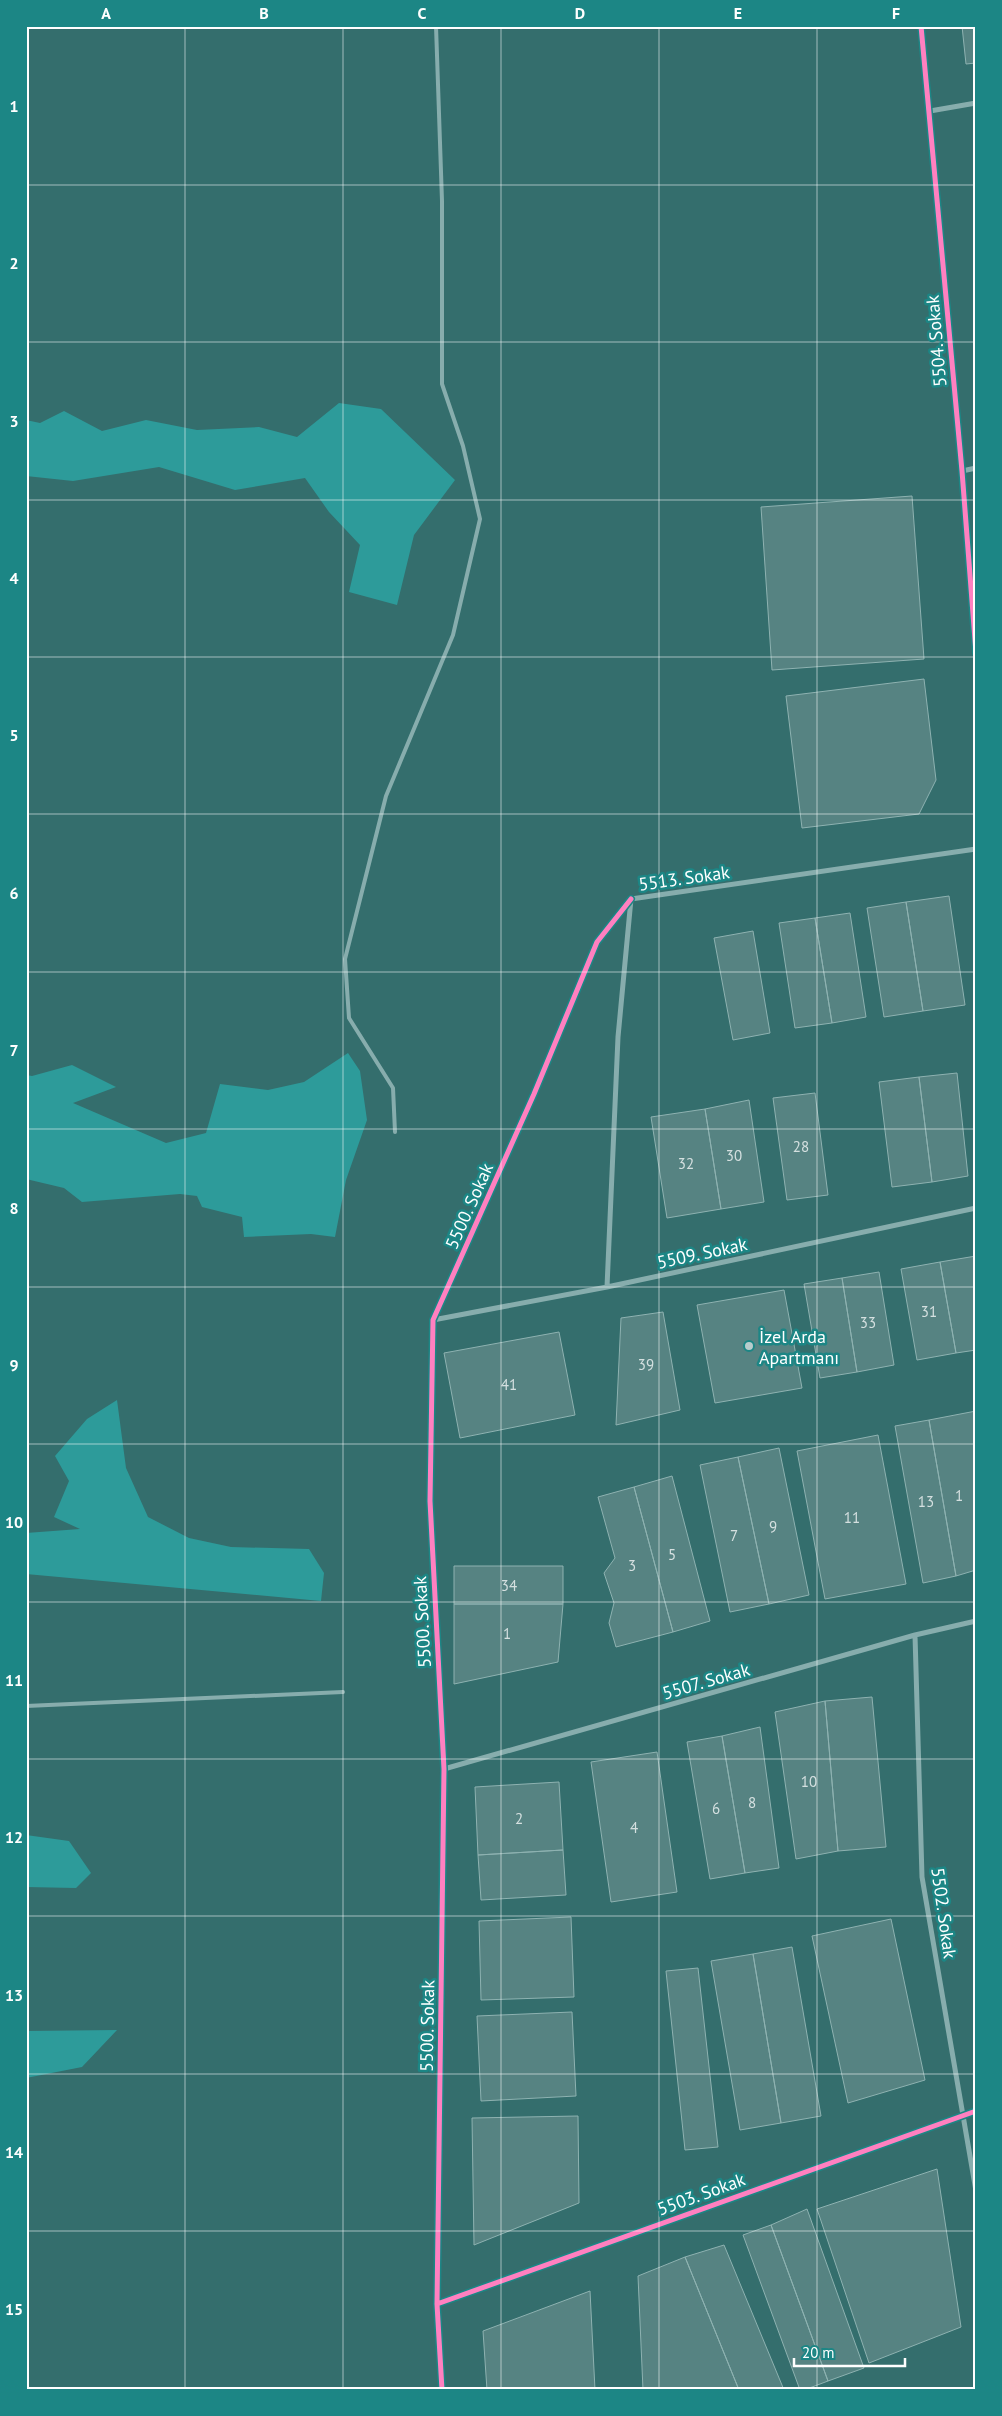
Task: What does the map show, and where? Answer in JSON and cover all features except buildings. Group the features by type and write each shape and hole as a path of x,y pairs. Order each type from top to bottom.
{"street":[{"name":"5504. Sokak","path":"922,26 962,471 976,653"},
{"path":"930,111 976,102"},
{"path":"962,471 976,468"},
{"name":"5513. Sokak","path":"607,1287 618,1037 631,899 976,849"},
{"name":"5500. Sokak","path":"442,2390 437,2304 444,1769 430,1501 433,1320 534,1094 597,942 631,899"},
{"name":"5509. Sokak","path":"433,1320 607,1287 976,1208"},
{"name":"5507. Sokak","path":"444,1769 914,1635 976,1621"},
{"name":"5502. Sokak","path":"914,1635 922,1877 976,2191"},
{"name":"5503. Sokak","path":"437,2304 963,2114 976,2111"}],"lane":[{"path":"395,1132 393,1088 349,1018 345,959 386,796 453,634 480,519 463,446 442,384 442,201 436,26"},
{"path":"26,1706 343,1692"}],"shaded area":[{"path":"339,403 381,409 455,480 414,535 397,605 349,592 360,545 329,512 305,478 235,490 159,467 73,481 26,476 26,420 40,423 64,411 102,431 146,420 197,430 259,427 297,437"},
{"path":"348,1053 360,1071 367,1120 346,1180 335,1237 311,1234 244,1237 242,1217 202,1207 197,1196 180,1194 82,1202 64,1188 26,1179 26,1075 32,1076 72,1065 116,1087 73,1103 166,1143 206,1133 220,1084 268,1090 304,1082"},
{"path":"117,1400 126,1468 148,1517 189,1538 231,1547 309,1549 324,1573 321,1601 26,1574 26,1533 80,1529 54,1517 69,1481 55,1456 87,1419"},
{"path":"26,1835 69,1841 91,1873 76,1888 26,1887"},
{"path":"117,2030 82,2067 26,2078 26,2031"}],"cycle path":[{"path":"921,26 962,471 976,653"},
{"path":"442,2390 437,2304 444,1769 430,1501 433,1320 534,1094 597,942 631,899"},
{"path":"437,2304 976,2111"}],"place":[{"name":"İzel Arda Apartmanı","path":"749,1346"}]}
